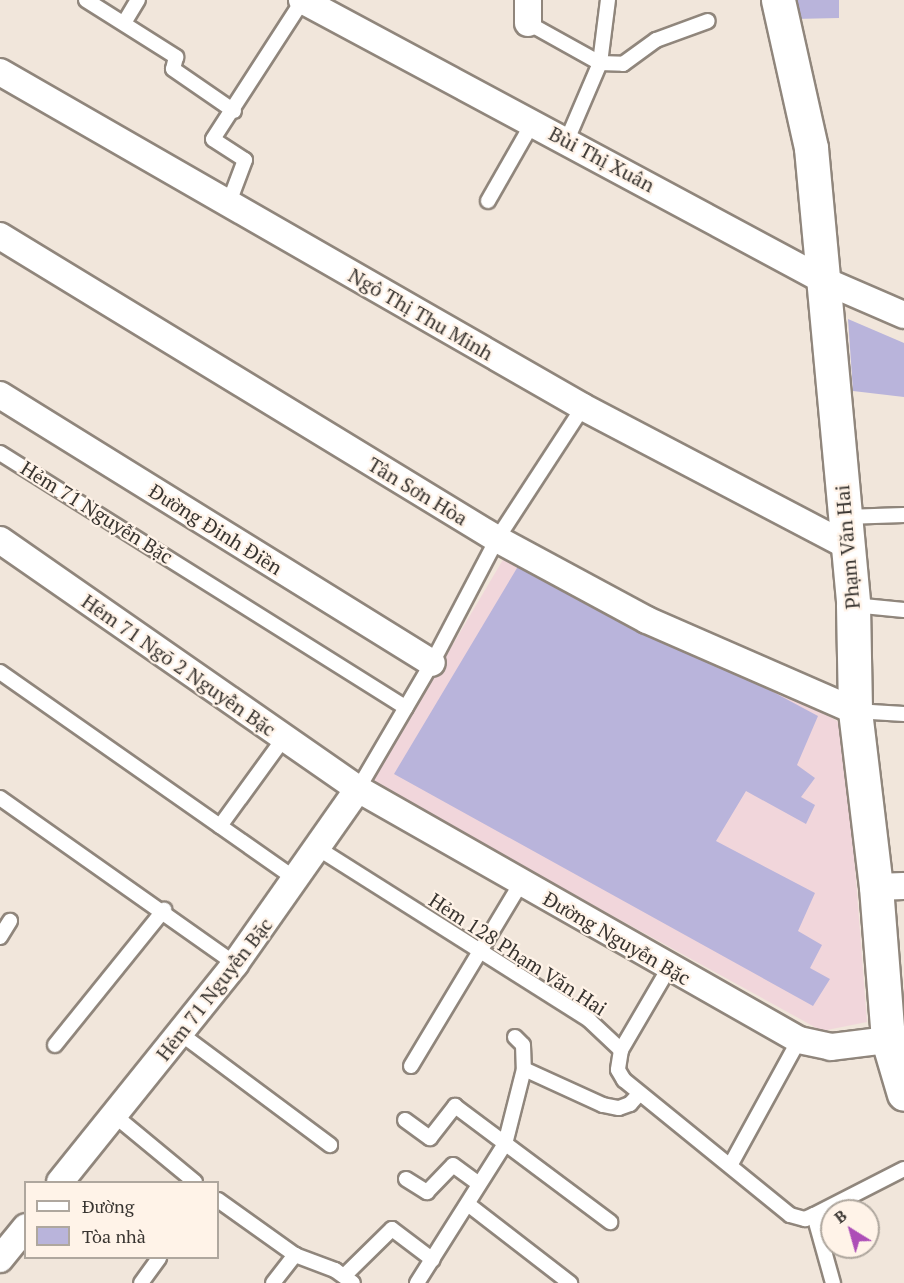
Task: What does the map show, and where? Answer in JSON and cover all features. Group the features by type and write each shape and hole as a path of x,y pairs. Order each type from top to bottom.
{"street":[{"name":"Bùi Thị Xuân","path":"303,0 567,140 823,280 904,315"},
{"name":"Phạm Văn Hai","path":"778,0 809,128 853,605 855,711 890,886 896,1039 904,1094"},
{"name":"Ngô Thị Thu Minh","path":"0,72 583,407 846,532"},
{"name":"Tân Sơn Hòa","path":"0,236 497,538 647,620 855,711"},
{"name":"Đường Đinh Điền","path":"0,395 432,663"},
{"name":"Hẻm 71 Ngõ 2 Nguyễn Bặc","path":"0,540 358,789"},
{"name":"Hẻm 71 Nguyễn Bặc","path":"61,1181 235,964 319,849 358,789"},
{"name":"Đường Nguyễn Bặc","path":"358,789 799,1041 831,1047 896,1039"},
{"path":"0,1259 24,1229"}],"lane":[{"path":"86,0 176,57 173,69 234,111"},
{"path":"124,23 138,0"},
{"path":"228,205 245,160 213,139 234,111 303,0"},
{"path":"567,140 600,63 608,0"},
{"path":"528,12 600,63 623,64 656,40 708,21"},
{"path":"488,201 533,122"},
{"path":"358,789 432,663 497,538 583,407"},
{"name":"Hẻm 71 Nguyễn Bặc","path":"0,453 406,708"},
{"path":"846,532 904,515"},
{"path":"853,605 904,610"},
{"path":"0,672 297,880"},
{"path":"855,711 904,714"},
{"path":"220,826 284,738"},
{"path":"0,798 164,910 235,964"},
{"name":"Hẻm 128 Phạm Văn Hai","path":"319,849 479,953 589,1020 621,1050"},
{"path":"411,1066 521,883"},
{"path":"55,1045 164,910"},
{"path":"0,936 9,921"},
{"path":"669,968 621,1050 618,1070 639,1094 731,1164 790,1215 805,1219 904,1169"},
{"path":"181,1034 330,1144"},
{"path":"417,1283 469,1205 479,1184 505,1144 524,1069 523,1045 515,1037"},
{"path":"731,1164 799,1041"},
{"path":"524,1069 603,1105 619,1108 630,1104 639,1094"},
{"path":"405,1120 430,1138 455,1106 609,1222"},
{"path":"114,1115 194,1181"},
{"path":"406,1179 427,1192 453,1165 479,1184"},
{"path":"219,1201 296,1255 349,1280 392,1229 433,1260"},
{"path":"469,1205 570,1283"},
{"path":"814,1215 833,1283"},
{"path":"273,1283 296,1255"},
{"path":"141,1283 158,1259"}],"shaded area":[{"path":"514,541 844,725 867,1022 822,1031 371,783"}],"building":[{"path":"791,0 839,0 839,18 794,19"},
{"path":"848,319 904,343 904,397 853,391"},
{"path":"523,558 818,716 797,765 815,778 801,797 815,805 806,824 746,791 716,841 815,893 798,931 822,945 810,968 830,979 813,1006 394,774"}]}
